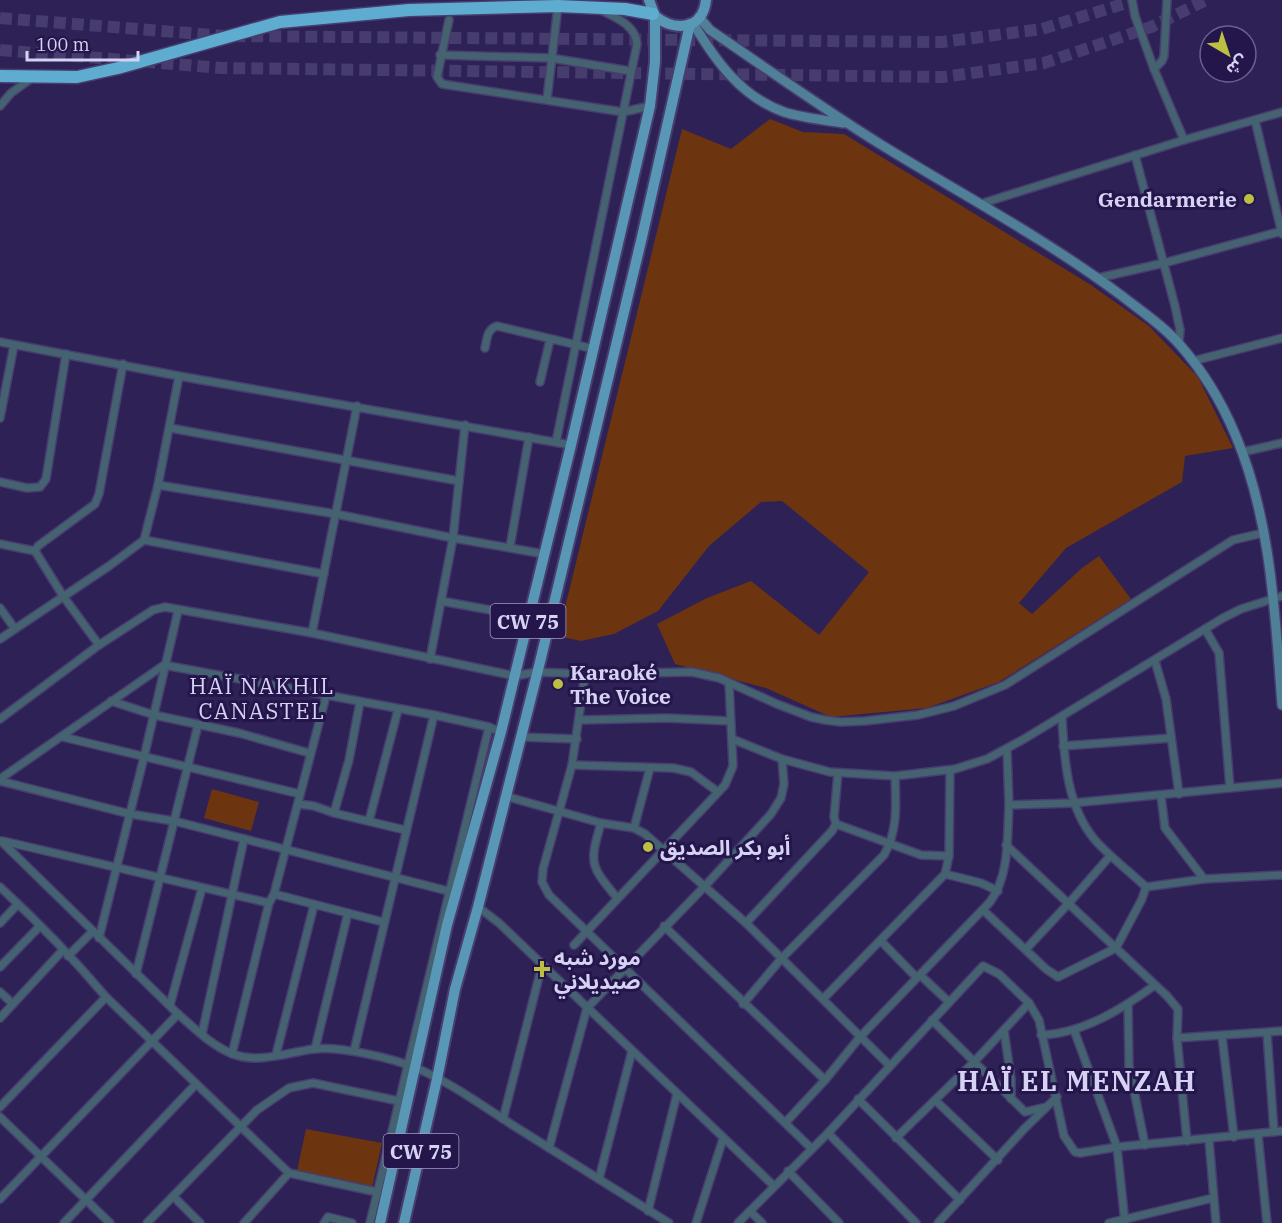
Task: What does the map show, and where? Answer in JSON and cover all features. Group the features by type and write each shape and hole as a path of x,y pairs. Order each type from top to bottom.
{"highway":[{"path":"0,76 77,77 118,68 280,22 409,10 558,6 625,9 651,6"}],"main road":[{"path":"651,6 663,23 681,27 694,21 704,11 706,0"},
{"name":"CW 75","path":"380,1223 412,1067 452,892 501,732 650,106 655,62 651,6"},
{"path":"694,21 731,77 758,99 796,115 849,124"},
{"path":"694,21 849,124 1098,278 1152,319 1179,343 1214,393 1230,423 1242,452 1257,501 1278,597 1282,702"},
{"path":"438,1079 455,989 537,672 642,237 685,42 694,21"},
{"name":"CW 75","path":"404,1223 438,1079"}],"street":[{"path":"1132,0 1135,16 1154,69 1185,140"},
{"path":"1154,69 1164,56 1167,0"},
{"path":"547,99 558,6"},
{"path":"556,442 637,44 636,36 626,24 597,9"},
{"path":"449,21 436,77 442,84 623,112 650,106"},
{"path":"440,55 551,58 630,70"},
{"path":"0,106 11,93 35,77"},
{"path":"980,204 1282,112"},
{"path":"1098,278 1164,264 1282,232 1255,120"},
{"path":"1135,155 1178,320 1179,343"},
{"path":"485,348 488,333 494,326 594,349"},
{"path":"1193,361 1282,338"},
{"path":"540,382 550,340"},
{"path":"0,342 571,445"},
{"path":"0,418 14,345"},
{"path":"0,482 33,488 40,487 46,479 66,354"},
{"path":"35,551 38,546 95,504 99,495 123,364"},
{"path":"0,639 144,540 158,485 179,376"},
{"path":"312,633 357,406"},
{"path":"430,658 453,538 465,425"},
{"path":"170,428 459,481"},
{"path":"510,547 529,437"},
{"path":"1242,452 1282,443"},
{"path":"158,485 336,514 544,554"},
{"path":"0,719 99,645 153,610 165,607 312,633 514,676 537,672 585,674 692,672 711,675 811,717 841,722 918,715 954,706 1005,686 1233,540 1263,532"},
{"path":"144,540 324,574"},
{"path":"0,544 35,551 63,596 99,645"},
{"path":"732,740 782,759 838,773 895,776 950,770 987,759 1007,749 1205,629 1241,609 1278,597"},
{"path":"441,601 529,617"},
{"path":"0,608 15,629"},
{"path":"99,938 178,610"},
{"path":"1205,629 1219,653 1230,788"},
{"path":"1155,661 1165,692 1179,794"},
{"path":"0,780 164,665 434,715 489,727 501,732"},
{"path":"585,674 572,765 543,868 542,882 549,895 811,1148"},
{"path":"574,945 725,784 733,766 729,683"},
{"path":"232,1054 269,903 274,894 309,753 326,696"},
{"path":"111,701 154,715 239,733 309,753"},
{"path":"333,813 349,760 360,702"},
{"path":"369,821 398,710"},
{"path":"354,1051 434,715"},
{"path":"1062,717 1063,746 1073,803 1090,834 1110,856 1146,887 1204,879 1282,875"},
{"path":"580,720 667,718 730,721"},
{"path":"136,974 198,725"},
{"path":"0,780 130,814 174,821 244,838 452,892 489,727"},
{"path":"63,737 300,794"},
{"path":"520,737 577,739"},
{"path":"1063,746 1171,738"},
{"path":"786,1122 825,1080 860,1037 983,910 998,891 1003,879 1010,805 1007,749"},
{"path":"549,1148 587,1008 771,814 781,798 784,784 782,759"},
{"path":"572,765 673,768 691,772 718,792"},
{"path":"634,828 650,768"},
{"path":"823,999 945,874 950,856 950,770"},
{"path":"746,923 832,831 836,824 834,817 838,773"},
{"path":"743,1004 781,959 884,855 891,843 896,811 895,776"},
{"path":"1010,805 1161,796 1282,783"},
{"path":"505,796 601,823 634,828 645,834 746,923 889,1065"},
{"path":"1161,796 1165,828 1204,879"},
{"path":"298,804 314,806 333,813 405,830"},
{"path":"601,823 593,850 594,867 617,898"},
{"path":"836,824 921,855 950,856"},
{"path":"202,1034 244,838"},
{"path":"0,841 269,903"},
{"path":"0,841 178,1014 232,1054 253,1057 315,1049 354,1051 412,1067 438,1079 666,1222"},
{"path":"1006,845 1178,1009 1176,1038 1186,1141"},
{"path":"1026,948 1110,856"},
{"path":"945,874 981,883 998,891"},
{"path":"0,887 40,926 106,998 289,1173 377,1192"},
{"path":"983,910 1046,969 1058,977 1116,948 1146,887"},
{"path":"170,1005 202,888"},
{"path":"274,894 383,922"},
{"path":"0,923 18,903"},
{"path":"276,1055 314,905"},
{"path":"478,906 499,923 774,1186"},
{"path":"315,1049 348,914"},
{"path":"0,968 40,926"},
{"path":"664,926 825,1080"},
{"path":"0,1018 65,953 92,932"},
{"path":"881,941 918,977 949,1002"},
{"path":"503,1119 542,965"},
{"path":"738,1223 828,1133 983,966 999,974 1029,1003 1039,1020 1064,1136 1068,1145 1075,1152 1278,1132 1267,1033"},
{"path":"1041,1035 1061,1034 1074,1030 1128,1005 1155,985"},
{"path":"0,992 13,1004"},
{"path":"0,1107 106,998"},
{"path":"896,1138 974,1062 1029,1003"},
{"path":"1128,1005 1129,1066 1145,1145"},
{"path":"0,1199 178,1014"},
{"path":"932,1020 1025,1112"},
{"path":"1004,1030 1012,1085 1011,1099"},
{"path":"1074,1030 1117,1147 1125,1221"},
{"path":"1176,1038 1282,1031"},
{"path":"1222,1036 1234,1137"},
{"path":"600,1179 632,1051"},
{"path":"370,1223 399,1101 412,1067"},
{"path":"147,1223 241,1126 274,1097 290,1088 313,1083 399,1101"},
{"path":"64,1223 196,1084"},
{"path":"648,1210 677,1095"},
{"path":"938,1223 1057,1097"},
{"path":"858,1100 960,1200"},
{"path":"935,1100 998,1160"},
{"path":"1025,1112 1046,1107"},
{"path":"1024,1130 1025,1112"},
{"path":"0,1117 110,1223"},
{"path":"828,1133 916,1223"},
{"path":"1258,1135 1267,1223"},
{"path":"696,1223 723,1138"},
{"path":"1209,1140 1216,1223"},
{"path":"788,1171 839,1223"},
{"path":"244,1223 289,1173"},
{"path":"173,1196 200,1223"},
{"path":"1109,1223 1213,1198"},
{"path":"750,1211 762,1223"},
{"path":"324,1223 328,1217 352,1223"}],"shaded area":[{"path":"770,119 803,132 844,134 1091,285 1149,326 1198,377 1233,448 1185,456 1182,482 1066,548 1019,603 1032,614 1082,568 1099,556 1131,599 999,682 927,708 831,717 766,688 675,664 657,624 707,598 751,581 819,635 869,572 782,501 761,502 709,546 658,611 614,634 581,641 558,636 682,129 731,149"},
{"path":"212,789 259,802 251,831 204,818"},
{"path":"306,1129 382,1143 372,1188 297,1171"}],"tunnel":[{"path":"0,18 225,36 942,42 1042,29 1136,0"},
{"path":"0,50 222,68 943,77 1044,63 1151,27 1206,0"}],"place":[{"name":"Gendarmerie","path":"1249,199"},
{"name":"Karaoké The Voice","path":"558,684"},
{"name":"أبو بكر الصديق","path":"648,847"},
{"name":"مورد شبه صيديلاني","path":"542,969"}],"district":[{"name":"HAÏ NAKHIL CANASTEL","path":"262,698"},
{"name":"HAÏ EL MENZAH","path":"1077,1080"}]}
